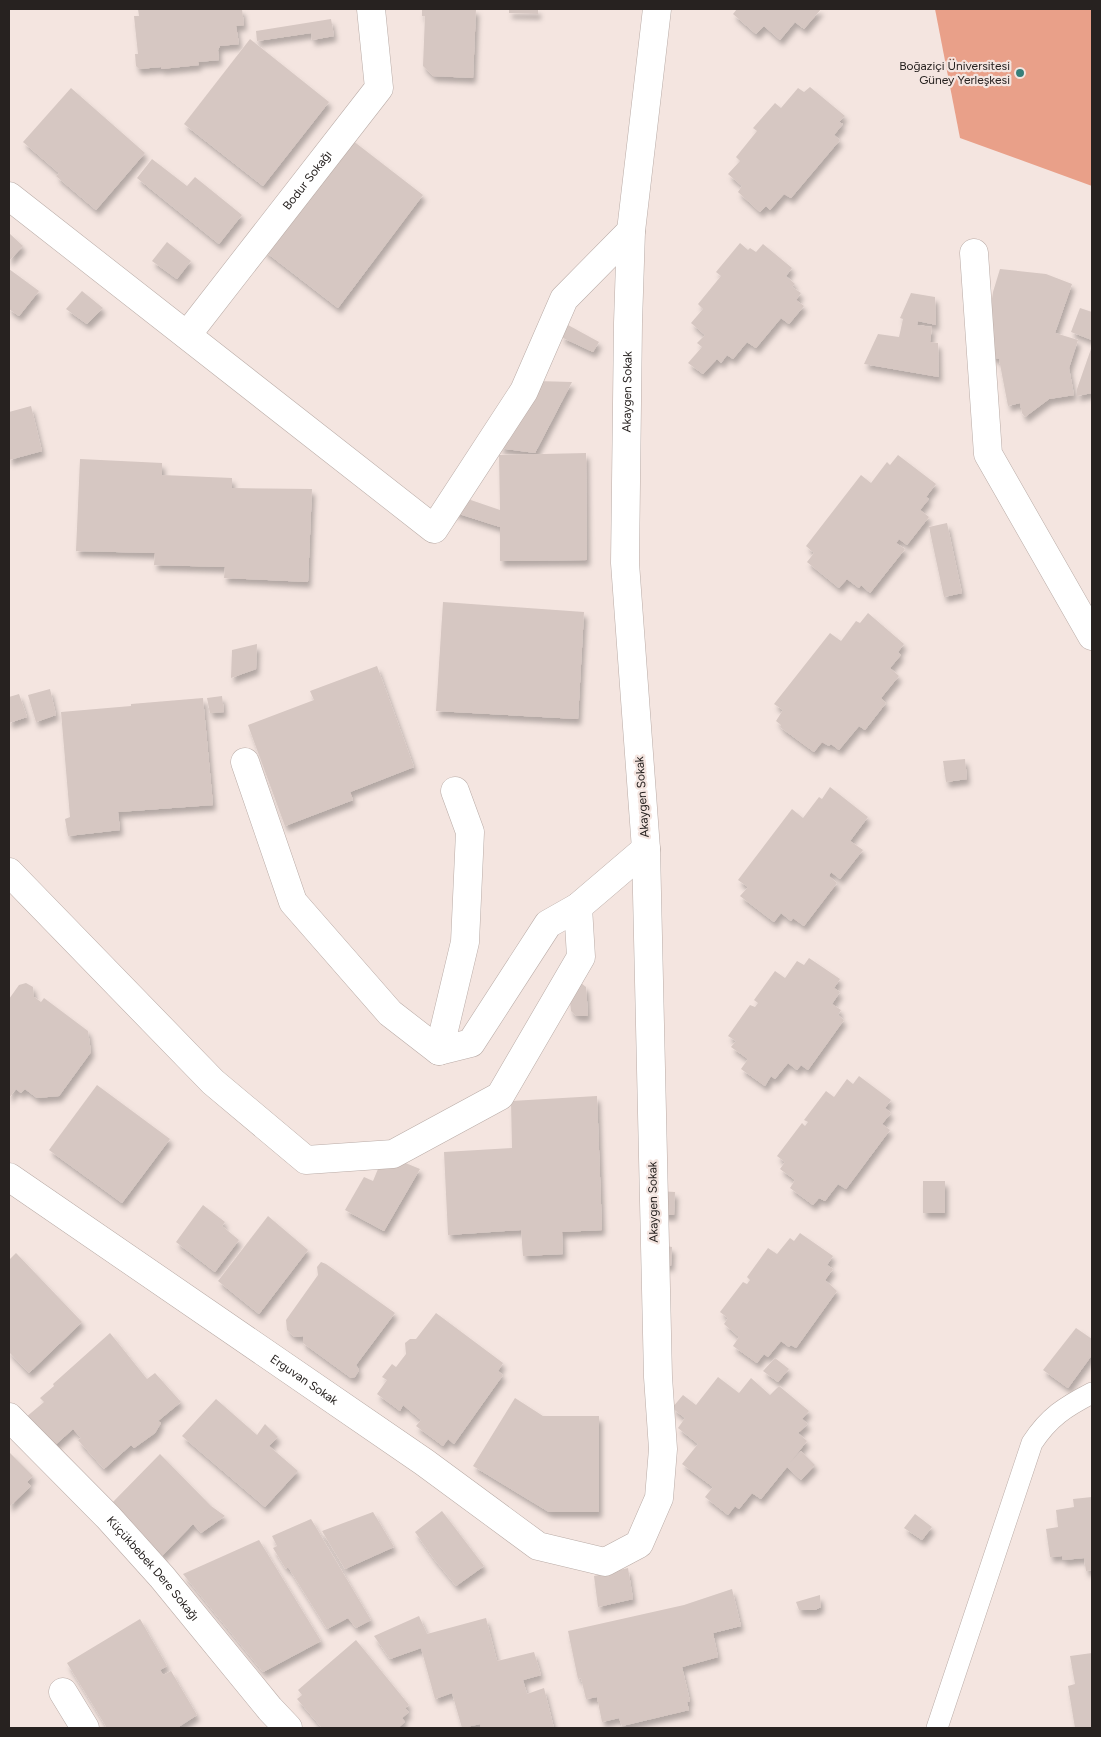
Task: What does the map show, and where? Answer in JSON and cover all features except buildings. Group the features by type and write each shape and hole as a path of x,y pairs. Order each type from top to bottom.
{"street":[{"name":"Bodur Sokağı","path":"187,335 379,88 371,9"},
{"name":"Akaygen Sokak","path":"605,1562 639,1544 659,1498 663,1449 658,1376 646,849 625,563 631,231 658,9"},
{"path":"9,196 434,529 524,391 564,299 631,231"},
{"path":"974,253 988,454 1092,636"},
{"path":"245,762 293,902 390,1013 439,1051"},
{"path":"439,1051 465,942 470,832 455,790"},
{"path":"439,1051 471,1043 548,924 578,908 646,849"},
{"path":"9,872 213,1082 306,1160 393,1154 500,1096 581,957 578,908"},
{"name":"Erguvan Sokak","path":"9,1177 424,1462 538,1546 605,1562"},
{"name":"Küçükbebek Dere Sokağı","path":"9,1417 108,1517 162,1577 270,1709 288,1728"},
{"path":"63,1692 85,1728"}],"lane":[{"path":"937,1728 1032,1443 1052,1416 1092,1393"}],"shaded area":[{"name":"Boğaziçi Üniversitesi Güney Yerleşkesi","path":"935,9 1092,9 1092,186 960,138"}],"place":[{"name":"Boğaziçi Üniversitesi Güney Yerleşkesi","path":"1020,73"}]}
